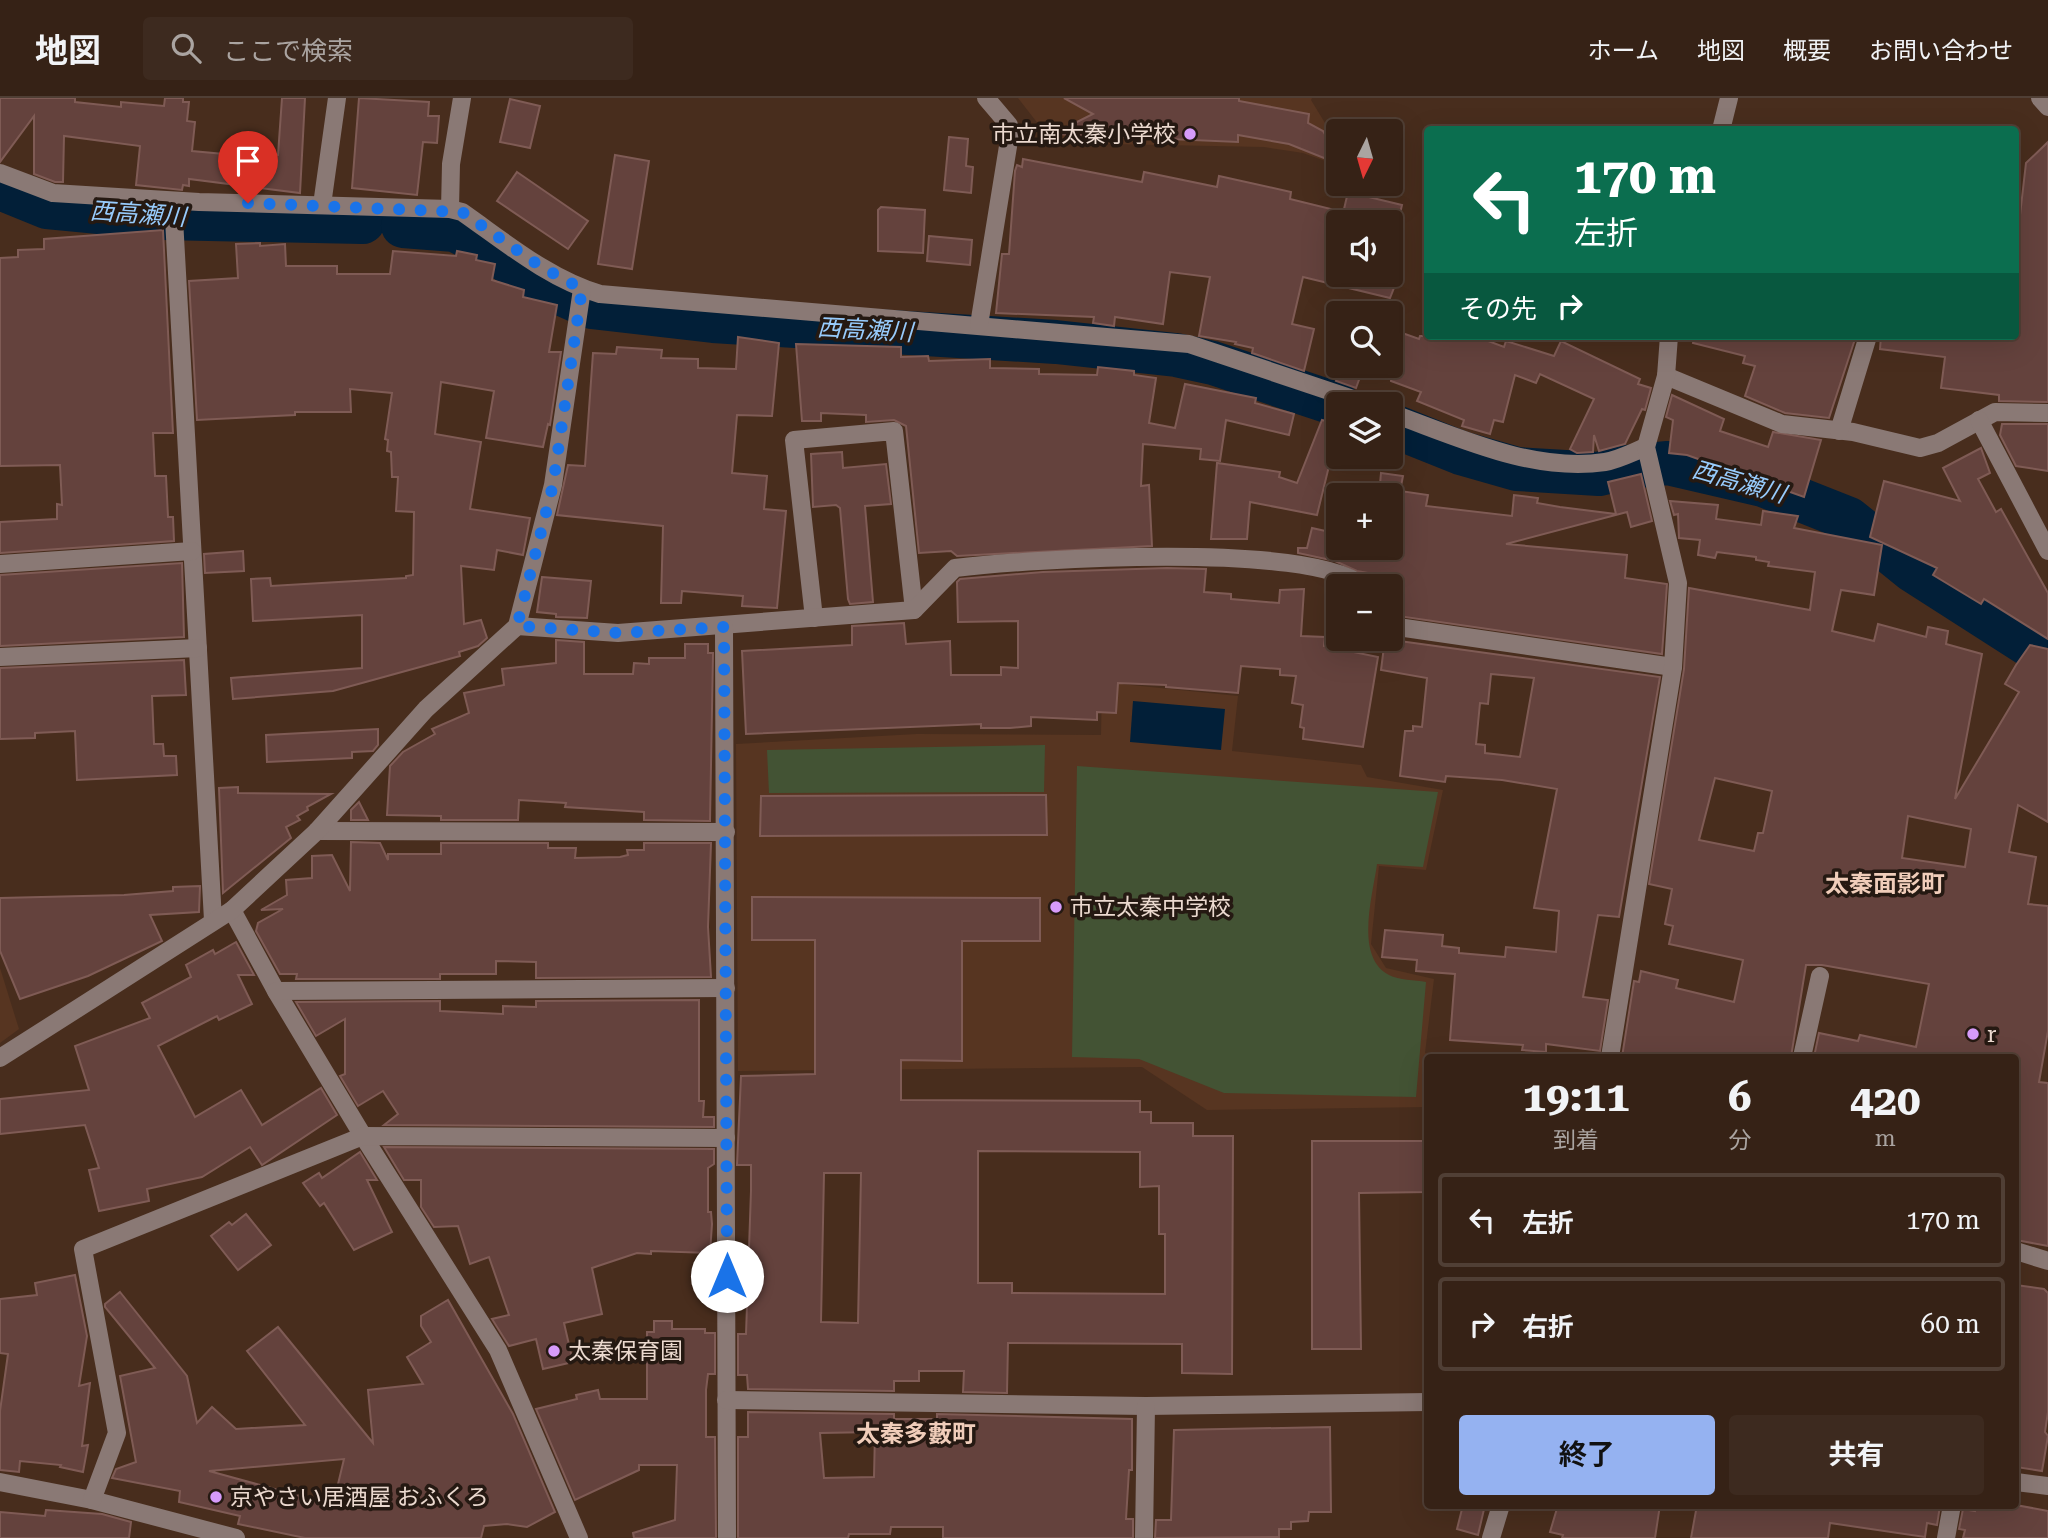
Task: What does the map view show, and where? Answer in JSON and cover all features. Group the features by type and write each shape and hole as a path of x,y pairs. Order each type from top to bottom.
{"street":[{"path":"322,205 337,98"},
{"path":"450,209 451,164 462,98"},
{"path":"979,325 1010,134 1009,125 986,98"},
{"path":"1722,126 1729,98"},
{"path":"2040,98 2048,107"},
{"path":"0,173 53,193 173,201 450,209 462,212 540,266 582,289 600,294 1189,344 1332,392"},
{"path":"173,201 213,920"},
{"path":"0,1058 232,910 317,831 426,709 517,626 553,485 582,289"},
{"path":"1610,1054 1674,667 1678,583 1647,452 1666,376 1669,340"},
{"path":"1839,431 1867,340"},
{"path":"1666,376 1782,424 1839,431 1920,448 1996,412 2048,412"},
{"path":"1403,417 1528,459 1568,464 1607,462 1647,452"},
{"path":"1979,420 2048,551"},
{"path":"814,618 794,440 881,432 894,431 914,610"},
{"path":"0,564 192,551"},
{"path":"517,626 618,633 724,627 914,610 955,568 1001,563 1079,559 1259,559 1342,574"},
{"path":"724,627 727,1538"},
{"path":"1403,628 1674,667"},
{"path":"0,657 198,649"},
{"path":"317,831 726,832"},
{"path":"232,910 276,991 363,1136 498,1350 579,1538"},
{"path":"1803,1054 1820,976"},
{"path":"276,991 726,988"},
{"path":"92,1500 117,1433 83,1249 363,1136 726,1138"},
{"path":"2019,1252 2048,1261"},
{"path":"726,1400 1146,1406 1424,1402"},
{"path":"1144,1538 1146,1406"},
{"path":"0,1482 92,1500 236,1538"},
{"path":"2019,1482 2048,1486"},
{"path":"1491,1538 1500,1509"},
{"path":"1946,1538 1951,1509"}],"shaded area":[{"name":"市立南太秦小学校","path":"1018,98 1312,98 1326,125 1326,161 1303,153 1264,147 1059,143 1039,125"},
{"name":"市立太秦中学校","path":"1102,682 1238,696 1232,751 1361,765 1367,777 1443,790 1426,870 1379,866 1371,944 1386,968 1434,979 1425,1053 1450,1054 1424,1054 1424,1107 1207,1110 1142,1067 738,1071 736,744 917,734 1101,735"},
{"path":"0,968 19,1029 0,1043"}],"green space":[{"path":"1045,745 1044,792 769,793 767,750"},
{"path":"1077,766 1438,792 1423,867 1377,864 1368,924 1372,954 1378,966 1393,977 1426,982 1416,1097 1224,1093 1139,1059 1072,1057"}],"water":[{"path":"1133,701 1225,709 1221,750 1130,742"}],"building":[{"path":"0,98 75,98 75,102 121,107 121,102 164,106 165,98 183,98 183,102 189,102 187,121 195,122 192,151 246,156 246,152 278,155 282,98 305,98 300,193 189,179 189,186 183,185 182,190 136,185 140,146 64,136 63,182 55,182 34,174 34,116 0,162"},
{"path":"359,98 429,102 428,116 439,116 437,143 423,142 417,195 352,188"},
{"name":"市立南太秦小学校","path":"1064,98 1239,98 1239,101 1309,114 1308,123 1323,131 1326,136 1326,159 1289,144 1238,135 1238,142 1053,134 1093,114"},
{"path":"510,99 540,106 530,148 500,142"},
{"path":"949,137 968,139 966,166 973,167 971,193 944,190"},
{"path":"2048,142 2048,402 1999,401 1999,395 1941,388 1945,357 1880,349 1881,340 2019,340 2019,224 2026,163"},
{"path":"615,155 649,161 632,269 598,264"},
{"path":"1023,159 1142,182 1144,172 1217,187 1219,176 1291,192 1290,199 1335,210 1326,210 1326,283 1303,277 1292,324 1314,329 1304,371 1252,353 1253,348 1235,344 1236,342 1199,336 1210,277 1170,272 1163,324 1115,317 1114,326 1093,323 1094,317 996,313 1002,254 1009,254 1015,171 1017,165 1022,167"},
{"path":"517,172 588,221 568,249 497,201"},
{"path":"1347,196 1365,196 1402,205 1401,210 1344,210"},
{"path":"881,207 925,210 923,253 878,251 878,210"},
{"path":"163,230 173,433 153,433 155,476 166,476 168,517 173,517 174,541 0,553 0,522 57,519 57,504 62,505 60,465 0,466 0,258 18,257 18,250 44,249 44,239"},
{"path":"929,236 972,240 970,265 927,261"},
{"path":"260,243 260,246 285,244 286,266 337,266 337,274 390,274 393,251 456,256 457,251 477,255 476,260 495,264 492,280 524,290 523,297 557,305 549,352 561,352 550,425 548,424 543,447 486,438 494,391 441,382 435,434 481,442 470,509 530,518 523,555 497,550 494,570 461,566 464,624 481,620 487,638 478,646 459,652 460,656 333,691 233,699 231,678 362,668 362,615 253,621 251,579 270,578 271,586 406,578 413,575 414,512 396,511 398,477 392,477 391,452 387,451 388,440 385,439 392,393 350,389 351,412 295,412 295,415 197,420 189,281 238,278 236,244"},
{"path":"1344,287 1394,287 1390,298"},
{"path":"1403,333 1419,339 1424,336 1424,340 1486,340 1504,347 1506,341 1554,356 1561,341 1640,379 1638,384 1651,388 1645,410 1642,409 1625,444 1599,451 1594,435 1593,452 1577,453 1570,449 1594,399 1540,374 1536,383 1515,375 1503,422 1494,420 1490,434 1462,426 1464,420 1417,401 1421,392 1391,381 1391,378 1403,378"},
{"path":"738,337 779,343 772,416 737,415 732,473 767,476 764,509 786,511 777,608 742,606 743,596 682,591 681,603 661,603 663,526 557,515 568,465 585,466 593,353 616,354 617,347 662,350 661,358 698,359 698,368 736,369"},
{"path":"1693,340 1855,340 1829,418 1785,413 1745,396 1755,366 1743,363 1745,356 1693,343"},
{"path":"796,344 901,347 901,357 928,356 929,361 990,359 990,368 1039,369 1039,374 1097,375 1098,367 1134,371 1134,375 1156,378 1149,423 1175,428 1185,384 1256,398 1255,403 1294,414 1289,435 1226,420 1220,461 1200,459 1201,449 1143,444 1141,486 1149,485 1152,546 957,556 951,551 919,553 906,426 894,420 866,422 866,415 821,413 821,421 802,421"},
{"path":"1337,378 1360,378 1356,388 1336,381"},
{"path":"1672,395 1724,419 1720,431 1768,447 1773,432 1821,440 1804,497 1687,455 1669,453 1673,420 1666,417"},
{"path":"1322,420 1326,421 1326,469 1328,469 1317,515 1250,502 1247,539 1211,539 1217,463 1280,472 1279,477 1297,483"},
{"path":"2002,424 2048,424 2048,471 2016,466 2000,435"},
{"path":"1981,448 1990,473 1978,479 1996,512 2001,509 2048,593 2048,639 1984,599 1981,604 1933,575 1937,568 1870,537 1884,481 1960,501 1943,468"},
{"path":"842,452 843,468 886,464 891,504 865,506 873,602 850,604 848,599 840,508 836,505 813,507 811,454"},
{"path":"1381,473 1403,476 1402,483 1380,483"},
{"path":"1641,474 1652,521 1631,527 1627,512 1506,544 1627,555 1625,578 1667,584 1662,654 1403,617 1403,574 1357,571 1330,560 1403,560 1403,491 1428,495 1426,506 1512,516 1514,495 1538,498 1537,503 1616,514 1608,482"},
{"path":"1670,501 1718,505 1716,519 1761,525 1763,511 1798,516 1794,528 1882,545 1874,595 1841,590 1832,631 1874,641 1878,624 1926,637 1928,627 1948,631 1946,644 1982,654 1955,799 2019,692 2005,684 2016,665 2030,645 2048,649 2048,822 2018,805 2009,852 2036,857 2028,904 2048,906 2048,1031 2039,1082 2048,1083 2048,1246 2019,1241 2019,1054 1815,1054 1819,1033 1858,1041 1860,1035 1916,1047 1929,984 1822,965 1806,965 1791,1054 1622,1054 1634,981 1639,982 1641,971 1678,980 1676,988 1734,1002 1743,960 1669,944 1673,926 1665,924 1672,889 1649,884 1684,669 1689,588 1810,610 1815,572 1768,566 1769,562 1756,560 1756,557 1717,552 1715,558 1698,555 1700,540 1679,538 1678,514 1674,515","holes":["1715,778 1772,791 1763,833 1758,833 1754,851 1699,840","1908,816 1971,829 1965,867 1902,858"]},
{"path":"1312,528 1326,531 1326,559 1298,553 1298,548 1307,548"},
{"path":"243,551 244,571 205,573 204,554"},
{"path":"182,563 184,637 0,646 0,575"},
{"path":"1206,569 1204,592 1231,594 1231,599 1279,603 1280,590 1304,589 1301,636 1325,637 1326,651 1349,651 1378,657 1363,747 1303,739 1304,728 1300,727 1303,705 1292,703 1296,676 1280,675 1280,669 1241,666 1238,693 1118,683 1116,713 1097,712 1097,720 1031,717 1031,726 1010,728 981,728 981,724 746,734 742,651 852,645 852,626 904,623 906,644 950,641 951,675 1001,675 1001,667 1018,668 1018,621 958,622 957,582 960,579 1043,572"},
{"path":"542,577 591,581 587,618 556,617 556,614 537,612"},
{"path":"556,640 584,642 584,674 633,674 634,663 649,664 649,658 685,658 685,644 708,644 708,653 713,653 710,821 644,820 644,812 565,807 566,803 519,800 518,820 441,820 441,816 387,815 390,766 403,752 435,734 432,729 469,713 464,693 504,685 502,669 556,663"},
{"path":"1403,641 1660,677 1619,917 1598,915 1583,997 1608,1000 1600,1051 1546,1044 1546,1052 1522,1050 1523,1045 1450,1040 1455,974 1416,971 1417,960 1382,957 1385,930 1443,935 1442,946 1459,948 1459,953 1505,957 1506,947 1556,952 1559,911 1534,908 1557,789 1502,780 1446,776 1445,782 1400,776 1405,731 1413,731 1413,726 1422,727 1427,678 1381,670 1383,651 1403,651","holes":["1491,674 1534,678 1520,757 1485,753 1485,745 1476,744 1480,703 1488,704"]},
{"path":"184,660 186,695 152,696 154,744 163,744 164,756 176,756 177,775 77,780 75,731 35,733 35,738 0,739 0,668"},
{"path":"378,729 378,745 373,751 352,752 352,758 267,762 266,735"},
{"path":"238,787 238,793 331,794 307,807 308,810 297,816 300,820 286,827 291,838 223,893 219,788"},
{"path":"1046,795 1047,835 760,836 761,796"},
{"path":"359,802 368,820 351,820 351,810"},
{"path":"351,842 380,843 388,860 388,854 441,854 441,843 548,843 548,848 576,848 575,858 620,857 628,855 627,850 644,850 644,843 711,843 708,927 711,977 536,978 536,962 496,961 496,974 440,974 440,979 296,979 297,974 280,974 256,931 258,923 283,909 261,910 287,895 286,880 312,878 312,856 332,855 350,891"},
{"path":"200,886 199,912 150,915 162,941 88,976 20,999 0,951 0,898 124,895 173,891 173,887"},
{"path":"752,897 1040,898 1040,941 962,941 962,1061 901,1060 901,1100 1140,1101 1140,1112 1151,1112 1151,1123 1193,1123 1193,1136 1233,1136 1232,1374 1182,1373 1182,1344 1008,1343 1007,1393 963,1392 964,1371 919,1371 919,1381 894,1381 894,1391 748,1389 747,1375 738,1375 738,1334 746,1334 751,1191 751,1165 737,1165 741,1076 815,1074 815,940 752,940","holes":["978,1151 1140,1152 1140,1187 1159,1186 1159,1234 1165,1234 1165,1294 1012,1293 1012,1283 978,1283","824,1173 861,1173 858,1323 821,1322"]},
{"path":"236,942 254,975 238,975 252,1004 219,1020 217,1016 158,1046 195,1117 241,1090 262,1125 321,1088 337,1115 262,1165 250,1147 202,1177 147,1189 149,1201 99,1211 89,1170 99,1168 85,1125 0,1134 0,1099 89,1090 75,1046 150,1018 142,1003 191,977 186,965 213,950 215,954"},
{"path":"699,1000 699,1101 704,1101 703,1117 714,1117 714,1127 384,1125 398,1114 383,1091 358,1106 340,1076 345,1074 345,1019 316,1036 296,1002 440,1001 440,1011 503,1014 503,1006 536,1007 536,1001"},
{"path":"1312,1141 1424,1141 1424,1192 1359,1193 1361,1349 1312,1349"},
{"path":"384,1147 714,1149 714,1164 708,1168 708,1212 711,1212 712,1224 710,1253 651,1251 651,1254 637,1253 592,1268 602,1314 564,1323 573,1362 543,1369 536,1339 509,1346 492,1319 509,1315 489,1257 470,1264 458,1226 434,1227 421,1207 421,1180 404,1180"},
{"path":"360,1152 377,1180 367,1180 392,1232 354,1250 324,1203 320,1206 303,1183 319,1173 322,1178"},
{"path":"246,1214 271,1245 238,1270 211,1236 229,1222 232,1225"},
{"path":"75,1275 87,1336 79,1386 90,1383 82,1446 88,1445 83,1472 60,1467 61,1465 20,1461 19,1472 0,1470 0,1411 8,1354 0,1353 0,1299 37,1295 35,1283"},
{"path":"2019,1285 2044,1289 2048,1293 2048,1412 2045,1432 2048,1436 2042,1471 2019,1467"},
{"path":"120,1292 187,1376 197,1423 212,1407 236,1429 305,1425 247,1351 278,1327 373,1443 368,1390 423,1384 407,1357 431,1342 421,1326 421,1316 448,1300 513,1414 555,1512 527,1527 507,1524 484,1526 481,1538 305,1538 238,1524 240,1516 179,1502 180,1491 112,1478 116,1469 136,1462 120,1376 155,1368 105,1304","holes":["344,1459 333,1505 209,1471"]},
{"path":"654,1321 672,1321 672,1329 705,1329 705,1333 715,1333 715,1374 708,1374 706,1390 706,1437 715,1437 716,1538 634,1538 633,1533 675,1520 677,1465 639,1465 639,1470 575,1500 536,1409 577,1399 576,1395 598,1390 600,1399 647,1399 647,1332 654,1332"},
{"path":"748,1412 894,1414 894,1419 937,1419 937,1414 1132,1419 1132,1470 1129,1470 1126,1519 1133,1519 1133,1538 943,1538 943,1527 891,1527 890,1534 849,1534 848,1538 738,1538 738,1437 748,1437","holes":["875,1432 874,1477 824,1478 820,1433"]},
{"path":"1330,1427 1331,1512 1309,1512 1308,1521 1291,1522 1291,1529 1279,1529 1279,1537 1155,1538 1156,1520 1171,1520 1174,1430"},
{"path":"2019,1506 2048,1511 2048,1538 1963,1538 1965,1530 1959,1529 1963,1509 2019,1509"},
{"path":"1462,1509 1484,1509 1478,1535 1457,1529"},
{"path":"1557,1509 1659,1509 1655,1538 1562,1538 1563,1535 1550,1532"},
{"path":"1696,1509 1940,1509 1937,1525 1927,1523 1925,1537 1830,1523 1828,1538 1691,1538"},
{"path":"46,1510 102,1514 131,1522 129,1538 0,1538 0,1512 45,1516"}],"waterway":[{"name":"西高瀬川","path":"0,188 47,207 162,218 363,222"},
{"name":"西高瀬川","path":"403,226 455,230 548,288 591,307 713,321 1056,342 1176,355 1213,363 1326,401"},
{"name":"西高瀬川","path":"1403,430 1461,453 1517,469 1599,474 1628,467 1668,463 1763,485 1849,519 1912,570 2048,657"}],"place":[{"name":"市立南太秦小学校","path":"1190,134"},
{"name":"市立太秦中学校","path":"1056,907"},
{"name":"r","path":"1973,1034"},
{"name":"太秦保育園","path":"554,1351"},
{"name":"京やさい居酒屋 おふくろ","path":"216,1497"}],"district":[{"name":"太秦面影町","path":"1885,884"},
{"name":"太秦多藪町","path":"916,1434"}],"route":[{"path":"248,203 450,209 462,212 540,266 582,289 553,485 517,626 618,633 724,627 727,1276"}]}
